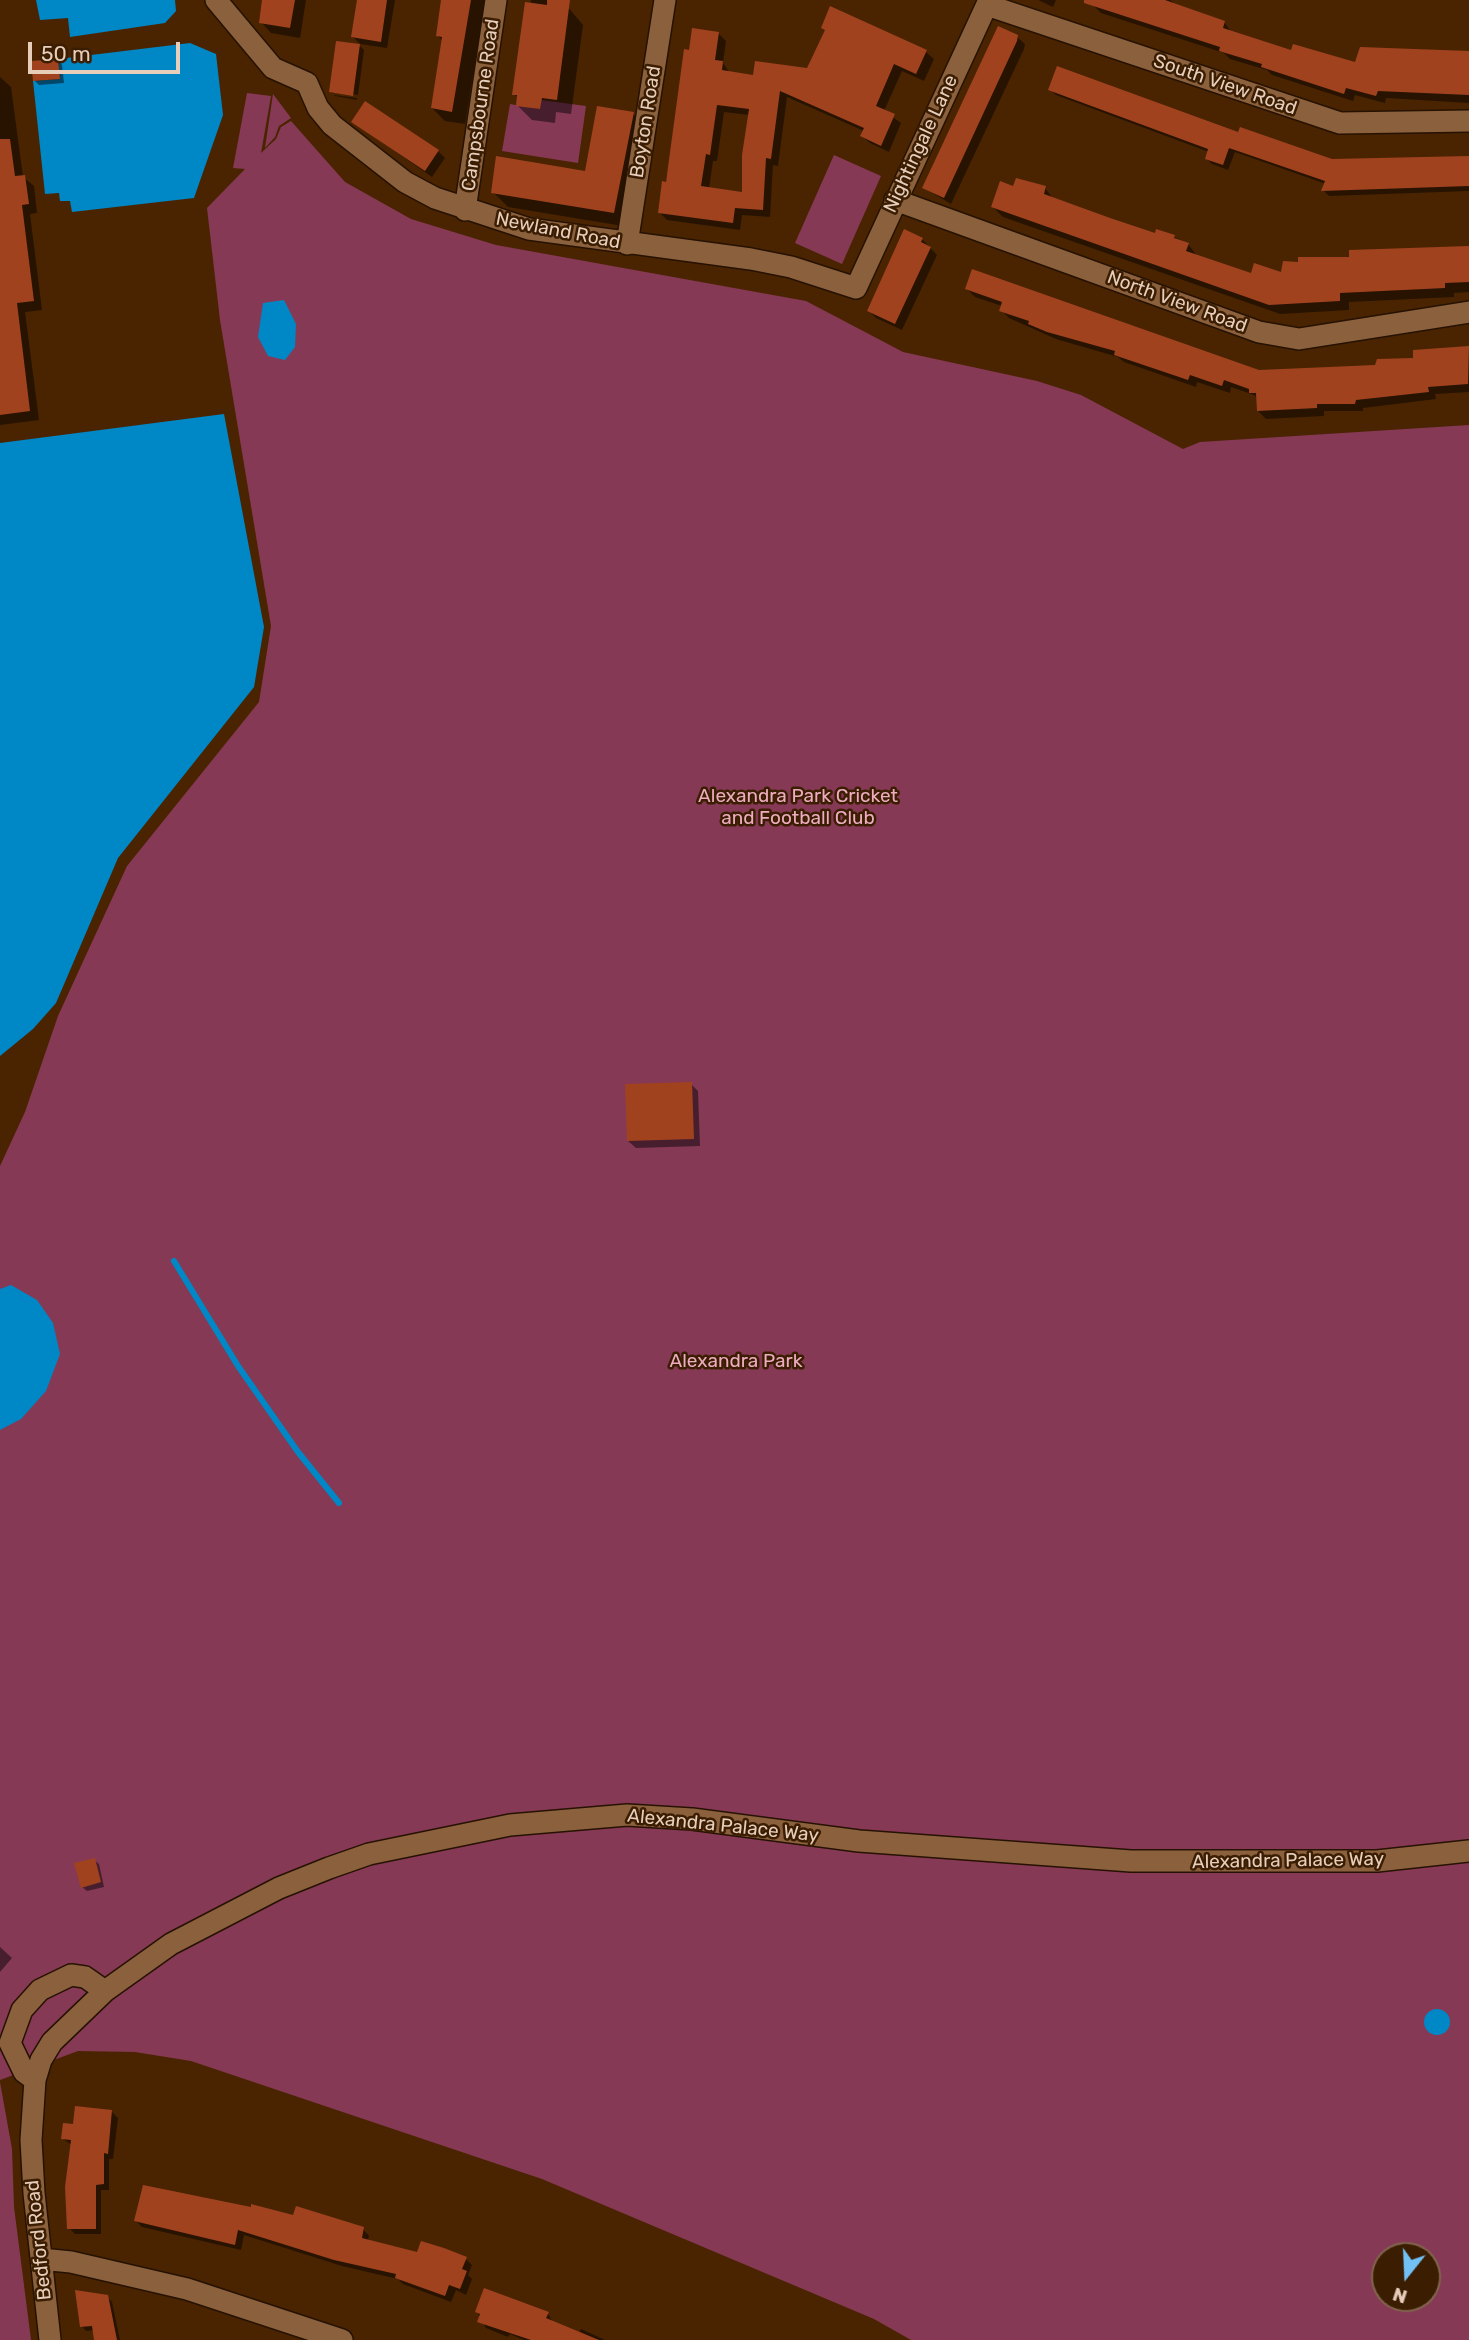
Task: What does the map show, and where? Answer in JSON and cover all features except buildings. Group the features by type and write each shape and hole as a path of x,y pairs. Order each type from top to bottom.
{"street":[{"name":"Newland Road","path":"216,0 273,68 307,83 318,107 332,125 405,182 465,210 530,229 791,267 856,288"},
{"name":"Campsbourne Road","path":"465,210 496,0"},
{"name":"Boyton Road","path":"627,244 665,0"},
{"name":"South View Road","path":"988,2 1340,123 1469,121"},
{"name":"Nightingale Lane","path":"856,288 988,2"},
{"name":"North View Road","path":"895,200 1259,332 1299,339 1469,312"},
{"name":"Alexandra Palace Way","path":"31,2140 35,2080 41,2060 52,2042 105,1991 181,1937 279,1888 328,1868 417,1843 544,1821 627,1815 872,1842 1131,1861 1377,1861 1469,1851"},
{"path":"35,2080 24,2072 10,2043 22,2010 40,1990 71,1975 85,1977 105,1991"},
{"name":"Bedford Road","path":"31,2140 50,2340"},
{"path":"41,2259 71,2262 187,2289 342,2340"}],"green space":[{"name":"Alexandra Park","path":"247,93 271,96 261,153 276,139 281,127 291,121 345,182 411,219 496,245 806,301 903,352 1037,381 1081,395 1183,449 1200,442 1469,425 1469,2340 911,2340 874,2319 542,2179 191,2061 135,2052 78,2051 0,2080 0,1166 25,1112 58,1016 127,866 259,702 271,626 220,320 207,208 245,169 233,168"},
{"path":"273,94 291,118 279,126 275,137 265,148"},
{"path":"541,100 586,106 578,163 502,151 510,104 540,109"},
{"path":"834,155 881,176 842,264 795,243"},
{"path":"0,2082 12,2149 14,2207 31,2340 0,2340"}],"water":[{"path":"36,0 175,0 176,11 165,23 70,37 68,18 40,20"},
{"path":"190,43 216,54 223,115 194,198 72,212 70,201 60,201 59,193 45,194 33,81 60,79 58,59"},
{"path":"284,300 296,324 295,347 285,360 268,356 258,337 263,303"},
{"path":"224,414 264,627 254,687 118,858 56,1003 33,1029 0,1056 0,443"},
{"path":"11,1285 37,1300 53,1323 60,1354 46,1391 21,1419 0,1430 0,1289"},
{"path":"1437,2009 1446,2013 1450,2022 1446,2031 1437,2035 1428,2031 1424,2022 1428,2013"}],"waterway":[{"path":"174,1261 238,1366 298,1452 339,1503"}],"park label":[{"name":"Alexandra Park Cricket and Football Club","path":"798,808"}]}
